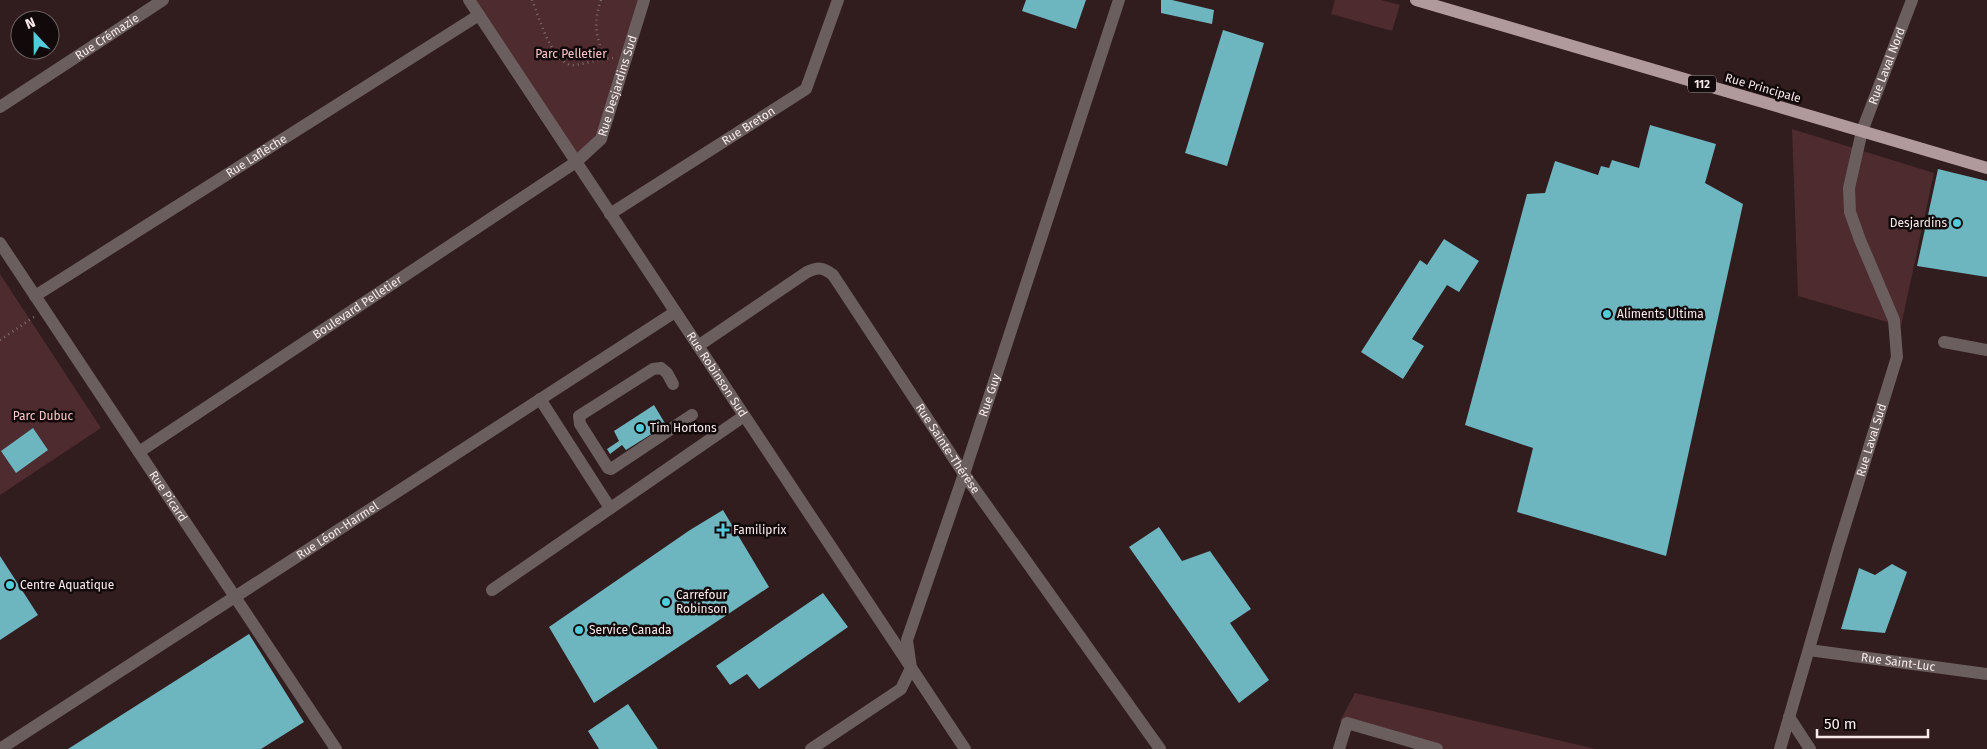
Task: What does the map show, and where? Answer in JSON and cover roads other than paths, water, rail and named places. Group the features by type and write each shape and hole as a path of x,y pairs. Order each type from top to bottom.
{"main road":[{"name":"Rue Principale","path":"1416,0 1442,4 1987,168"}],"street":[{"name":"Rue Crémazie","path":"0,106 163,0"},
{"name":"Rue Robinson Sud","path":"469,0 965,749"},
{"name":"Rue Desjardins Sud","path":"576,162 601,139 644,0"},
{"name":"Rue Breton","path":"610,214 806,89 838,0"},
{"name":"Rue Guy","path":"911,668 908,640 1119,0"},
{"name":"Rue Laval Nord","path":"1862,131 1912,0"},
{"name":"Rue Laflèche","path":"35,296 479,16"},
{"name":"Rue Laval Sud","path":"1780,749 1897,357 1894,320 1850,212 1849,188 1862,131"},
{"name":"Boulevard Pelletier","path":"138,452 576,162"},
{"name":"Rue Picard","path":"0,243 336,749"},
{"name":"Rue Sainte-Thérèse","path":"698,346 806,272 817,268 825,268 833,275 964,474 1160,749"},
{"name":"Rue Léon-Harmel","path":"0,749 675,312"},
{"path":"1944,342 1987,350"},
{"path":"674,384 661,368 653,369 579,416 580,424 608,468 611,469 692,415"},
{"path":"540,399 610,508"},
{"path":"492,590 744,416"},
{"name":"Rue Saint-Luc","path":"1809,650 1987,674"},
{"path":"811,749 901,689 911,668"},
{"path":"1789,717 1810,749"},
{"path":"1339,749 1347,723 1437,749"}],"place":[{"name":"Desjardins","path":"1957,223"},
{"name":"Aliments Ultima","path":"1607,314"},
{"name":"Tim Hortons","path":"640,428"},
{"name":"Familiprix","path":"723,530"},
{"name":"Centre Aquatique","path":"10,585"},
{"name":"Carrefour Robinson","path":"666,602"},
{"name":"Service Canada","path":"579,630"}],"park label":[{"name":"Parc Pelletier","path":"571,54"},
{"name":"Parc Dubuc","path":"43,416"}]}
